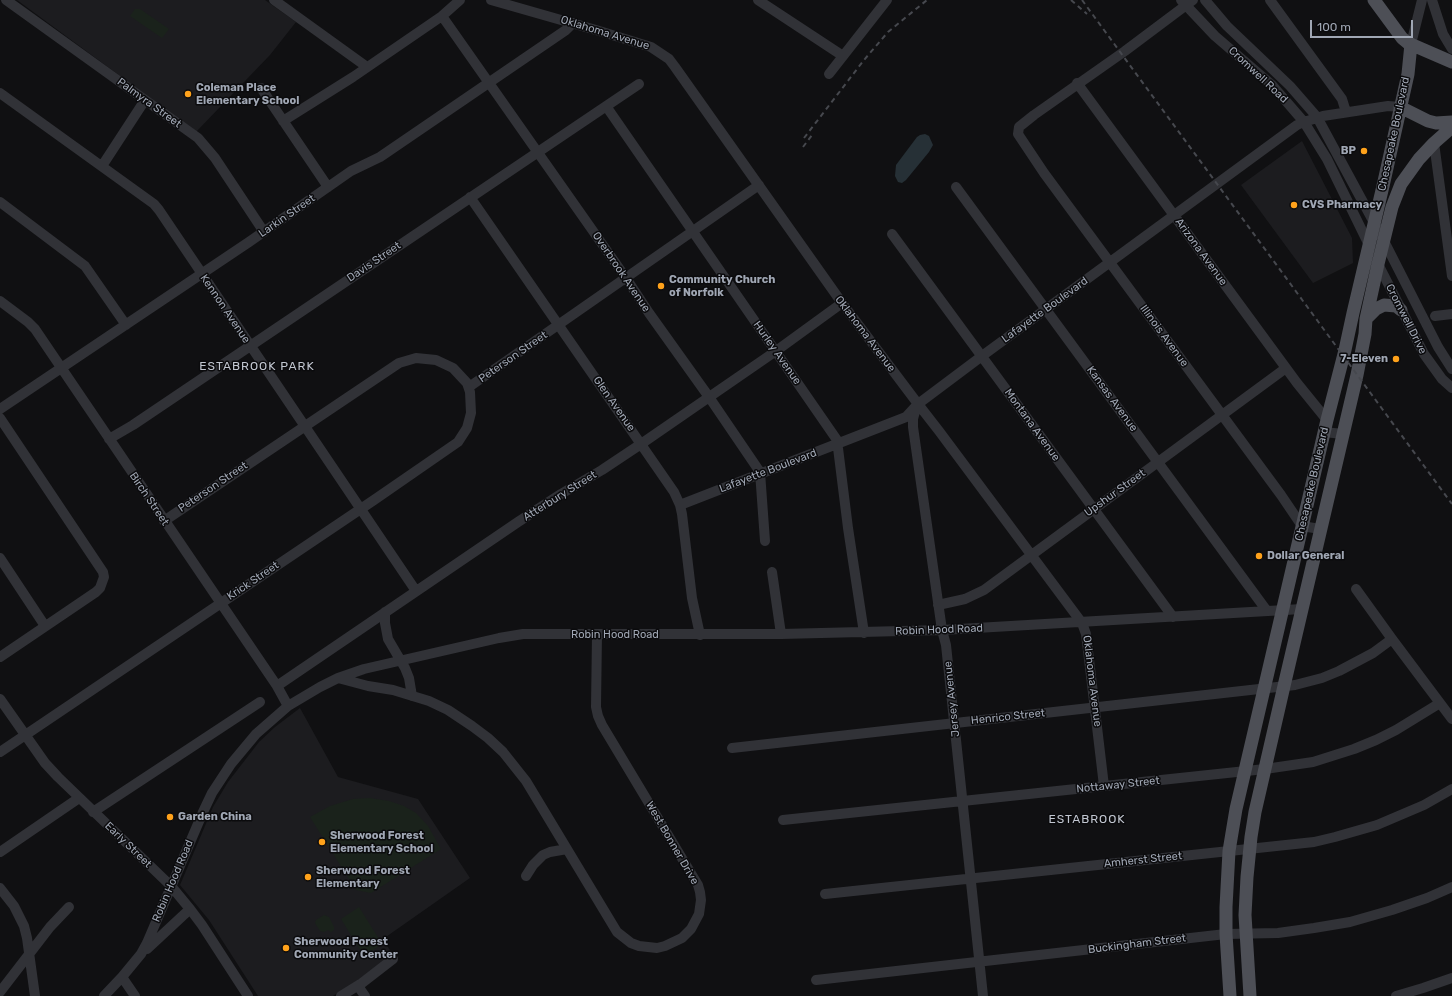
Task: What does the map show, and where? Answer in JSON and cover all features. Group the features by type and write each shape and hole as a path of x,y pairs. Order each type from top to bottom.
{"main road":[{"path":"1374,0 1402,38 1411,44 1449,57"},
{"name":"Chesapeake Boulevard","path":"1230,996 1226,934 1227,883 1229,851 1236,809 1325,426 1345,350 1408,74 1411,44"},
{"path":"1408,74 1413,65 1423,58 1449,57"},
{"path":"1400,107 1428,121 1436,123 1452,122"},
{"name":"Chesapeake Boulevard","path":"1250,996 1246,933 1247,876 1249,849 1255,812 1357,375 1365,334 1366,319 1378,264 1392,207 1402,184 1414,165 1434,143 1452,128"},
{"path":"1366,319 1376,309 1384,305 1390,305 1401,310"}],"street":[{"name":"Palmyra Street","path":"6,0 198,138 204,144 264,232"},
{"path":"274,0 367,67"},
{"path":"283,121 367,67 442,16 460,0"},
{"name":"Oklahoma Avenue","path":"491,0 651,47 668,59 842,303 1082,622 1086,634 1096,708 1104,786"},
{"path":"758,0 843,56"},
{"path":"829,74 887,0"},
{"name":"Cromwell Road","path":"1205,0 1227,26 1290,86 1317,117 1374,223"},
{"path":"1270,0 1342,99 1346,112"},
{"name":"Chesapeake Boulevard","path":"1411,44 1422,0"},
{"path":"1432,0 1449,57"},
{"path":"1077,83 1125,51 1186,2"},
{"name":"Cromwell Road","path":"1186,2 1215,36 1272,85 1304,122 1327,159 1369,244"},
{"name":"Overbrook Avenue","path":"442,16 649,313 709,396 761,474"},
{"name":"Larkin Street","path":"0,409 264,232 351,171 380,157 566,30 573,23"},
{"name":"Illinois Avenue","path":"1077,83 1019,127 1019,137 1281,495 1302,526"},
{"name":"Arizona Avenue","path":"1077,83 1286,368 1325,426"},
{"name":"Davis Street","path":"109,439 133,425 640,84"},
{"path":"261,88 328,187"},
{"name":"Kennon Avenue","path":"0,93 154,204 416,591"},
{"path":"102,166 145,100"},
{"name":"Hurley Avenue","path":"606,106 833,433 838,444 848,528 864,633"},
{"name":"Lafayette Boulevard","path":"680,505 898,421 911,413 918,404 982,356 1297,125 1317,117 1388,106 1400,107"},
{"path":"1434,143 1452,276"},
{"name":"Peterson Street","path":"164,521 376,377 407,359 427,358 445,363 462,376 469,387 759,185"},
{"name":"Kansas Avenue","path":"956,187 1267,611"},
{"name":"Glen Avenue","path":"470,197 674,492 682,514 692,598 700,635"},
{"path":"0,202 85,266 126,325"},
{"name":"Cromwell Drive","path":"1374,223 1450,361"},
{"name":"Montana Avenue","path":"892,234 1173,617"},
{"name":"Cromwell Drive","path":"1369,244 1424,354 1439,376 1452,388"},
{"name":"Birch Street","path":"0,301 35,329 219,603 277,686 288,706"},
{"name":"Atterbury Street","path":"277,686 561,494 602,470 641,444 776,351 842,303"},
{"path":"1435,316 1452,314"},
{"name":"Upshur Street","path":"938,605 965,599 984,590 1286,368"},
{"name":"Krick Street","path":"0,752 458,442 470,422 471,398 469,387"},
{"name":"Jersey Avenue","path":"918,404 914,411 913,426 938,605 946,645 983,996"},
{"path":"0,418 103,572 103,582 100,588 0,657"},
{"path":"1325,426 1343,434"},
{"path":"761,474 765,541"},
{"path":"1302,526 1320,529"},
{"path":"0,558 45,626"},
{"path":"772,572 781,634"},
{"path":"1356,589 1452,719"},
{"name":"Robin Hood Road","path":"104,996 141,954 203,812 222,776 243,748 256,734 288,706 338,678 364,669 518,635 864,633 942,630 1302,609"},
{"path":"385,612 385,623 388,639 409,678 412,696"},
{"name":"West Bonner Drive","path":"338,678 412,696 448,710 472,726 503,752 526,781 617,932 631,943 648,948 665,946 682,938 691,929 695,922 699,914 700,900 698,885 598,716 596,707 597,634"},
{"name":"Henrico Street","path":"732,748 1295,685 1322,678 1339,671 1373,653 1392,639"},
{"name":"Early Street","path":"0,699 45,763 93,812 171,886 202,924 248,996"},
{"path":"93,812 260,702"},
{"name":"Nottaway Street","path":"783,820 1265,769 1313,762 1354,749 1396,730 1440,702"},
{"name":"Amherst Street","path":"825,894 1314,842 1361,830 1401,816 1424,805 1452,788"},
{"path":"0,852 79,798"},
{"path":"526,876 533,865 543,855 550,852 567,849"},
{"name":"Buckingham Street","path":"816,980 1226,934 1278,932 1350,922 1427,898 1452,887"},
{"path":"0,888 14,906 20,917 27,938 35,996"},
{"path":"0,992 50,927 69,907"},
{"path":"141,954 190,909"},
{"path":"341,996 358,986 394,959"},
{"path":"122,977 134,996"},
{"path":"1402,995 1452,978"},
{"path":"358,986 365,996"}],"shaded area":[{"name":"Coleman Place Elementary School","path":"17,0 265,0 296,22 270,55 196,132"},
{"path":"135,9 140,9 169,29 162,38 130,16"},
{"path":"925,134 929,136 933,145 906,180 902,183 898,182 895,176 896,165 917,137"},
{"path":"1302,141 1352,238 1353,263 1313,283 1241,185"},
{"name":"Sherwood Forest Elementary School","path":"300,708 338,777 418,799 470,878 383,939 393,955 333,996 258,996 209,920 180,885 213,807 228,782 259,742 275,727"},
{"path":"370,798 389,801 404,806 416,813 428,826 441,849 371,893 356,890 310,817 330,806 353,799"},
{"path":"359,907 382,944 364,956 341,919"},
{"path":"324,915 329,917 334,927 334,930 331,932 328,930 324,932 320,931 315,923 316,920"}],"railway":[{"path":"804,138 864,60 888,32 927,0"},
{"path":"1071,0 1087,14"},
{"path":"1082,0 1452,504"},
{"path":"803,147 812,135"}],"place":[{"name":"Coleman Place Elementary School","path":"188,94"},
{"name":"BP","path":"1364,151"},
{"name":"CVS Pharmacy","path":"1294,205"},
{"name":"Community Church of Norfolk","path":"661,286"},
{"name":"7-Eleven","path":"1396,359"},
{"name":"Dollar General","path":"1259,556"},
{"name":"Garden China","path":"170,817"},
{"name":"Sherwood Forest Elementary School","path":"322,842"},
{"name":"Sherwood Forest Elementary","path":"308,877"},
{"name":"Sherwood Forest Community Center","path":"286,948"}],"district":[{"name":"ESTABROOK PARK","path":"257,367"},
{"name":"ESTABROOK","path":"1087,820"}]}
